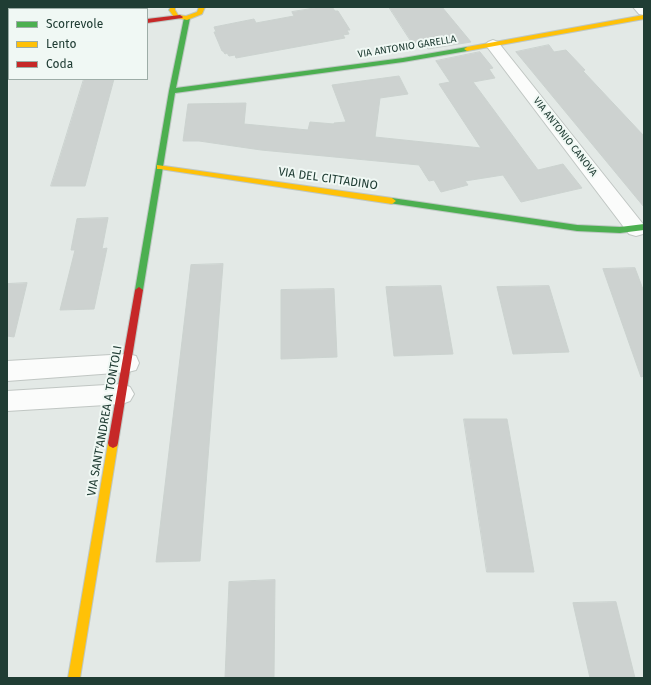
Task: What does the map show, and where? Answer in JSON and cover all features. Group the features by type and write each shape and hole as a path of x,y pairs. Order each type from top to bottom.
{"street":[{"path":"148,17 173,7 173,13 183,17"},
{"path":"640,7 644,11"},
{"path":"148,21 196,16 202,9 213,8"},
{"path":"160,167 183,17"},
{"name":"VIA ANTONIO GARELLA","path":"172,91 403,60 644,17"},
{"name":"VIA ANTONIO CANOVA","path":"493,45 640,228"},
{"name":"VIA DEL CITTADINO","path":"160,167 577,228 620,230 640,228"},
{"name":"VIA SANT'ANDREA A TONTOLI","path":"74,678 160,167"},
{"path":"7,371 128,362"},
{"path":"48,398 52,368"},
{"path":"7,401 122,394"}],"building":[{"path":"321,7 332,7 335,11 338,11 350,30 347,30 349,34 343,35 345,38 236,58 235,55 229,56 227,53 225,54 222,51 214,32 216,32 214,27 254,19 256,23 294,16 292,12"},
{"path":"389,7 442,7 471,42 428,49 423,42 413,44"},
{"path":"549,45 554,52 566,50 585,70 583,71 644,136 644,207 516,52"},
{"path":"480,52 493,68 489,69 495,78 473,82 538,170 563,164 582,188 521,202 503,175 465,181 468,185 441,192 434,180 429,181 419,165 261,150 199,141 183,141 188,104 246,103 244,124 308,130 310,122 334,124 346,122 332,85 399,76 408,94 380,98 375,137 481,148 439,84 450,82 436,61"},
{"path":"84,80 114,80 85,186 51,186"},
{"path":"108,218 102,249 107,248 94,309 60,310 75,250 71,250 77,219"},
{"path":"223,264 200,561 156,562 191,265"},
{"path":"635,268 644,292 644,376 641,377 603,269"},
{"path":"27,283 14,337 7,336 7,284"},
{"path":"441,286 453,354 394,356 386,287"},
{"path":"549,286 569,352 513,354 497,287"},
{"path":"334,289 337,357 281,359 281,290"},
{"path":"464,419 507,419 534,572 487,572"},
{"path":"275,580 274,678 225,678 229,582"},
{"path":"616,602 635,678 590,678 573,603"}],"traffic: fast":[{"path":"139,290 172,91 187,18"},
{"path":"172,91 403,60 467,49"},
{"path":"392,201 577,228 620,230 644,227"}],"traffic: slow":[{"path":"173,8 172,10 176,16 187,18 200,13 202,7"},
{"path":"467,49 644,17"},
{"path":"160,167 392,201"},
{"path":"74,678 113,443"}],"traffic: jam":[{"path":"148,21 180,17"},
{"path":"113,443 139,290"}]}
